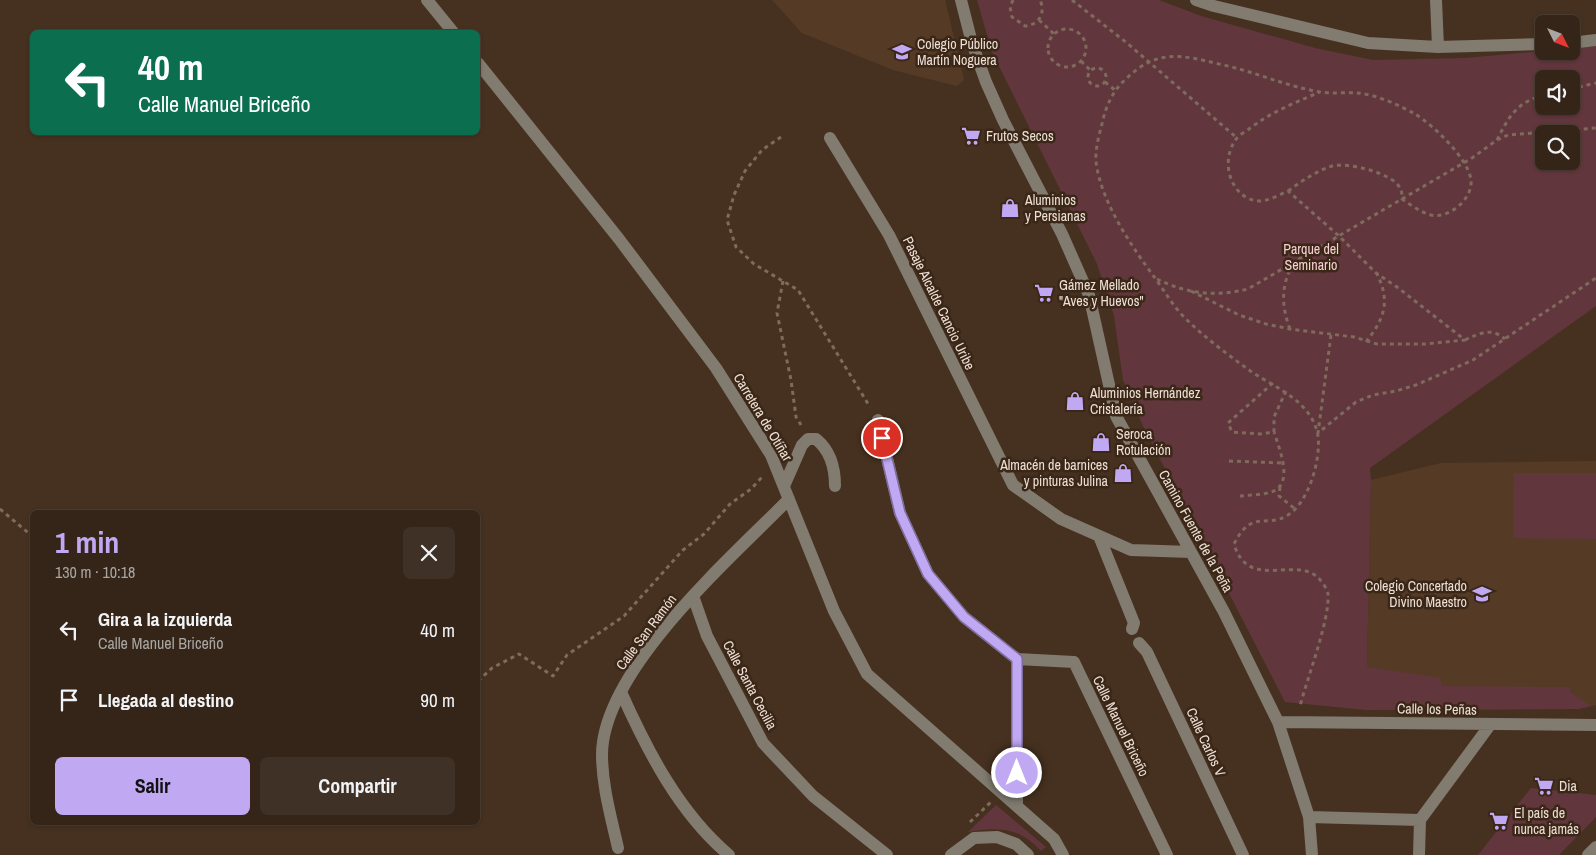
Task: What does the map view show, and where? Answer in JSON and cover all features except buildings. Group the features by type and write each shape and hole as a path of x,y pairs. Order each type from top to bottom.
{"street":[{"path":"427,0 451,30"},
{"name":"Camino Fuente de la Peña","path":"961,0 972,43 993,97 1062,234 1089,295 1116,416 1224,612 1278,722 1309,817 1312,855"},
{"path":"1196,0 1216,3 1368,43 1438,47 1535,44"},
{"path":"1436,0 1438,47"},
{"path":"1580,42 1596,40"},
{"name":"Carretera de Otíñar","path":"480,65 619,239 716,368 774,464 834,611 867,674 1054,839 1063,855"},
{"name":"Pasaje Alcalde Cancio Uribe","path":"830,138 889,235 1013,485 1062,519 1099,536"},
{"path":"878,420 900,513 928,574 964,617 1017,659 1017,806"},
{"path":"784,486 802,445 808,439 816,439 830,456 835,471 835,486"},
{"name":"Calle San Ramón","path":"618,848 606,796 602,753 609,718 621,692 652,646 693,596 789,499"},
{"path":"1099,536 1130,550 1191,552"},
{"path":"1099,536 1134,623 1132,629"},
{"name":"Calle Santa Cecilia","path":"693,596 707,636 763,743 813,796 887,855"},
{"name":"Calle Carlos V","path":"1139,643 1147,652 1243,855"},
{"name":"Calle Manuel Briceño","path":"1017,659 1074,662 1166,855"},
{"path":"621,692 642,740 681,803 729,855"},
{"name":"Calle los Peñas","path":"1278,722 1596,725"},
{"path":"1419,855 1420,820 1490,725"},
{"path":"1309,817 1420,820"},
{"path":"951,855 974,838 997,837 1016,844 1028,855"},
{"path":"1588,855 1596,847"}],"path":[{"path":"1013,0 1010,12 1015,22 1020,25 1030,26 1039,20 1043,10 1040,0"},
{"path":"1072,0 1236,138"},
{"path":"1039,20 1054,34"},
{"path":"1069,28 1079,33 1087,47 1081,61 1069,67 1053,61 1048,50 1054,34 1069,28"},
{"path":"1318,433 1298,402 1286,391 1252,372 1195,328 1168,298 1124,234 1103,188 1096,160 1104,116 1115,90 1146,61 1172,55 1195,58 1321,92 1361,93 1387,101 1415,114 1434,128 1464,163 1471,178 1471,185 1466,198 1452,211 1430,214 1418,210 1402,199 1400,186 1395,182 1360,167 1342,165 1334,166 1309,176 1288,191 1260,201 1246,198 1234,188 1228,168 1230,152 1236,138 1264,117 1282,107 1321,92"},
{"path":"1081,61 1091,71"},
{"path":"1105,82 1098,86 1092,84 1089,79 1091,71 1096,68 1104,71 1105,82 1115,90"},
{"path":"1580,87 1596,83"},
{"path":"1497,140 1504,125 1524,101 1535,98"},
{"path":"1191,291 1213,295 1248,289 1464,163 1497,140 1508,135 1596,128"},
{"path":"782,137 762,150 745,171 734,195 727,220 736,247 754,264 798,290 840,355 878,420"},
{"path":"1288,191 1339,236 1376,273 1465,340"},
{"path":"1290,329 1283,304 1282,288 1293,262"},
{"path":"1366,342 1378,327 1384,312 1385,290 1376,273"},
{"path":"1318,433 1356,402 1373,395 1396,391 1465,364 1506,339 1596,278"},
{"path":"1156,279 1191,291 1239,315 1266,324 1290,329 1354,337 1366,342 1425,344 1465,340 1487,331 1500,334 1506,339"},
{"path":"783,281 777,313 791,380 796,417 808,439"},
{"path":"1300,709 1327,610 1328,592 1320,579 1308,571 1257,570 1246,565 1237,556 1234,544 1249,524 1289,515 1317,471 1318,433 1331,335"},
{"path":"1273,383 1228,423 1228,427 1236,433 1274,432"},
{"path":"1286,391 1274,417 1274,432 1284,476 1279,496 1294,508"},
{"path":"1229,461 1282,463"},
{"path":"480,680 492,668 519,654 553,676 566,655 624,616 683,550 704,534 730,504 751,489 774,464"},
{"path":"1240,496 1272,492 1280,486"},
{"path":"0,509 30,534"},
{"path":"968,824 993,800"}],"shaded area":[{"name":"Colegio Público Martín Noguera","path":"772,0 945,0 964,80 957,86 893,70 802,33"},
{"name":"Colegio Concertado Divino Maestro","path":"1596,461 1596,705 1578,709 1366,710 1371,480 1441,463"}],"green space":[{"name":"Parque del Seminario","path":"977,0 1159,0 1201,16 1315,48 1373,60 1465,58 1535,52 1535,60 1580,60 1580,48 1596,46 1596,306 1370,468 1367,667 1440,678 1442,686 1569,687 1571,693 1591,706 1578,709 1366,710 1285,702 1143,426 1123,380 1114,316 1097,264 992,52"},
{"path":"1514,473 1596,473 1596,539 1513,538"},
{"path":"1531,788 1596,795 1596,817 1559,855 1478,855"},
{"path":"996,805 1046,847 1041,851 1025,837 998,829 968,832"}],"place":[{"name":"Colegio Público Martín Noguera","path":"902,52"},
{"name":"Frutos Secos","path":"971,136"},
{"name":"Aluminios y Persianas","path":"1010,208"},
{"name":"Gámez Mellado \"Aves y Huevos\"","path":"1044,293"},
{"name":"Aluminios Hernández Cristalería","path":"1075,401"},
{"name":"Seroca Rotulación","path":"1101,442"},
{"name":"Almacén de barnices y pinturas Julina","path":"1123,473"},
{"name":"Colegio Concertado Divino Maestro","path":"1482,594"},
{"name":"Dia","path":"1544,786"},
{"name":"El país de nunca jamás","path":"1499,821"}],"route":[{"path":"882,438 900,513 928,574 964,617 1017,659 1017,773"}]}
